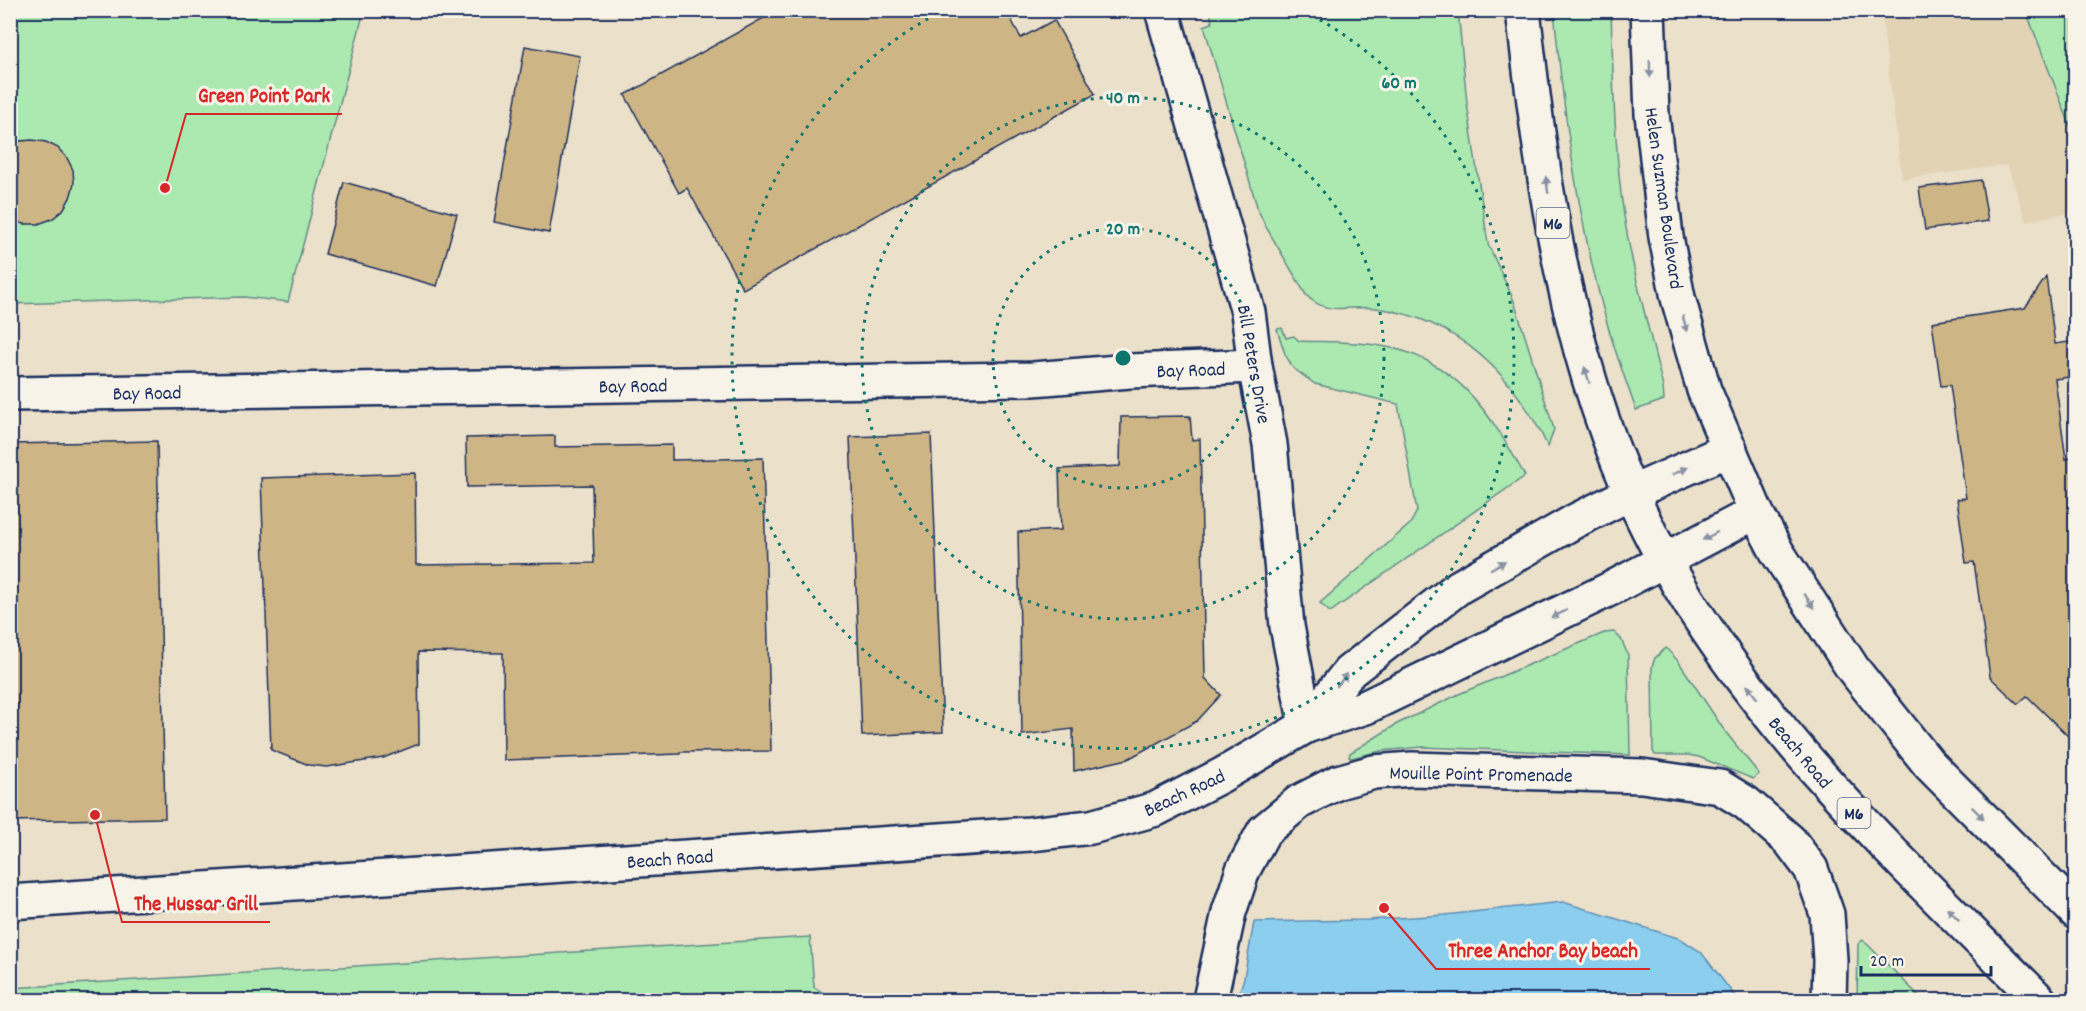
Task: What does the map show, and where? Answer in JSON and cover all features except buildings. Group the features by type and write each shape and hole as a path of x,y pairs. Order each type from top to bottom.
{"street":[{"name":"Bill Peters Drive","path":"1162,10 1248,312 1255,366 1270,444 1287,626 1306,726"},
{"name":"M6","path":"1523,10 1531,84 1559,265 1582,359 1605,431 1631,493"},
{"name":"Helen Suzman Boulevard","path":"1648,10 1652,114 1666,237 1678,298 1704,390 1730,449"},
{"name":"Bay Road","path":"10,394 1022,380 1130,371 1255,366"},
{"name":"Beach Road","path":"1306,726 1349,672 1459,587 1575,521 1631,493 1730,449"},
{"path":"1730,449 1756,512 1777,552 1853,669 1929,764 2076,912"},
{"name":"Beach Road","path":"1631,493 1664,560 1691,606 1751,692 1846,805 2038,1000"},
{"name":"Beach Road","path":"10,902 1030,834 1091,827 1156,809 1222,776 1306,726 1366,707 1612,588 1756,512"},
{"name":"Mouille Point Promenade","path":"1210,1000 1229,912 1243,870 1264,831 1299,802 1338,782 1374,772 1412,769 1642,776 1720,787 1746,803 1790,841 1811,869 1827,914 1830,960 1829,1000"}],"shaded area":[{"path":"1881,11 2026,11 2075,138 2075,212 2026,221 2007,165 1902,179"}],"green space":[{"path":"10,11 364,11 288,302 244,297 11,304"},
{"path":"1210,11 1458,11 1467,103 1488,244 1514,301 1554,429 1548,447 1518,396 1500,374 1457,338 1433,324 1406,314 1366,307 1330,308 1314,302 1306,295 1258,210 1204,26 1212,23"},
{"path":"1554,11 1611,11 1615,125 1624,219 1663,387 1664,400 1636,410 1610,334 1588,246 1573,168"},
{"path":"2026,11 2075,11 2075,138"},
{"path":"1282,328 1286,338 1294,336 1299,341 1350,342 1381,346 1407,352 1430,363 1451,376 1485,411 1525,476 1330,612 1320,603 1410,524 1417,511 1398,404 1315,384 1293,368 1285,354 1277,329"},
{"path":"1614,632 1621,639 1628,655 1630,755 1422,747 1349,757 1350,753 1397,724 1459,694 1604,633"},
{"path":"1666,648 1679,662 1724,730 1759,774 1753,779 1699,757 1655,755 1653,751 1652,666 1655,658"},
{"path":"810,937 814,987 834,1000 11,1000 11,988"},
{"path":"1863,940 1923,1000 1857,1000 1858,944"}],"water":[{"path":"1563,902 1681,939 1701,952 1738,1000 1237,1000 1244,978 1254,922 1367,920 1445,915"}],"place":[{"name":"Green Point Park","path":"165,188"},
{"name":"The Hussar Grill","path":"95,815"},
{"name":"Three Anchor Bay beach","path":"1384,908"}]}
